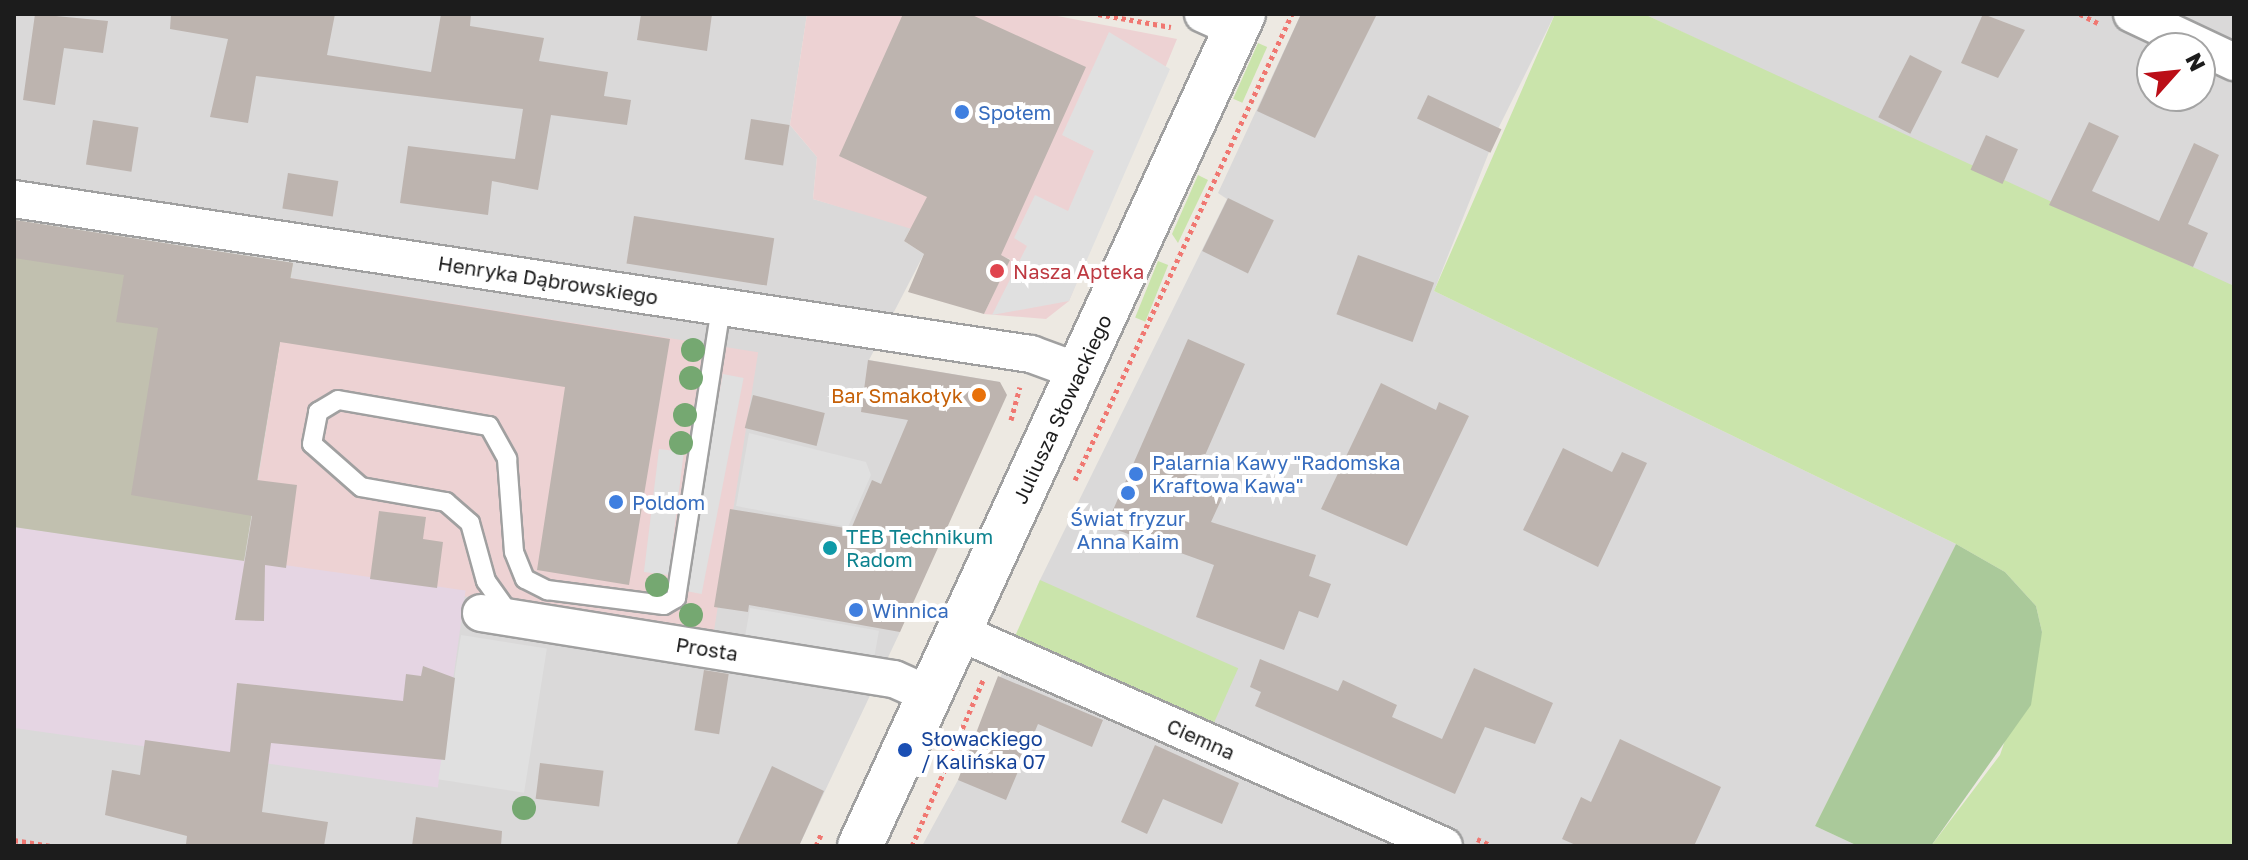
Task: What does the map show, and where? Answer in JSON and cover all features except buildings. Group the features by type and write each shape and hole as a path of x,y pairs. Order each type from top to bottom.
{"street":[{"path":"2132,14 2234,62"},
{"name":"Juliusza Słowackiego","path":"860,846 930,695 978,641 1215,22"},
{"name":"Henryka Dąbrowskiego","path":"14,199 1031,354 1080,372"},
{"name":"Prosta","path":"496,615 894,679 930,695"},
{"name":"Ciemna","path":"978,641 1444,846"}],"lane":[{"path":"496,615 470,523 446,502 361,487 312,444 318,412 338,400 489,426 507,459 514,552 525,579 547,590 664,605 676,598 721,306"}],"path":[{"path":"1098,14 1215,22"},
{"path":"1068,495 1292,14"},
{"path":"912,846 978,641"},
{"path":"14,840 53,846"}],"shaded area":[{"path":"14,14 807,14 790,125 817,157 813,199 911,227 904,241 924,254 869,360 1000,382 900,632 799,846 14,846"},
{"path":"807,14 1047,14 1177,39 1069,301 1046,319 984,314 1010,259 813,199 817,157 790,125"},
{"path":"1301,14 1555,14 1499,127 1434,291 1956,544 1815,826 1858,846 922,846 958,780 1040,580 1227,199 1218,193"},
{"path":"1644,14 2234,14 2234,288 2047,204"},
{"path":"1109,32 1170,69 1069,301 992,315 1027,246 1014,238 1035,195 1068,211 1094,151 1062,135"},
{"path":"14,220 293,263 244,561 14,527"},
{"path":"290,278 758,352 713,636 245,561"},
{"path":"723,374 744,378 702,594 681,590"},
{"path":"749,433 866,462 871,475 848,527 736,506"},
{"path":"659,449 684,452 669,575 644,572"},
{"path":"14,527 466,590 438,788 14,728"},
{"path":"750,608 879,631 874,658 745,636"},
{"path":"461,635 547,649 524,793 438,779"}],"green space":[{"path":"1555,14 1644,14 2234,286 2234,846 1931,846 2000,755 2042,632 2036,606 2005,572 1956,544 1434,291"},
{"path":"1258,43 1267,47 1242,103 1233,99"},
{"path":"1198,175 1208,180 1178,243 1172,234"},
{"path":"1158,261 1168,265 1145,322 1135,318"},
{"path":"1956,544 2005,572 2036,606 2042,632 2031,705 1931,846 1858,846 1815,826"},
{"path":"1040,580 1238,668 1213,724 1015,636"}],"place":[{"name":"Społem","path":"962,112"},
{"name":"Nasza Apteka","path":"997,271"},
{"name":"Bar Smakołyk","path":"979,395"},
{"name":"Palarnia Kawy \"Radomska Kraftowa Kawa\"","path":"1136,474"},
{"name":"Świat fryzur Anna Kaim","path":"1128,493"},
{"name":"Poldom","path":"616,502"},
{"name":"TEB Technikum Radom","path":"830,548"},
{"name":"Winnica","path":"856,610"},
{"name":"Słowackiego / Kalińska 07","path":"905,750"}]}
